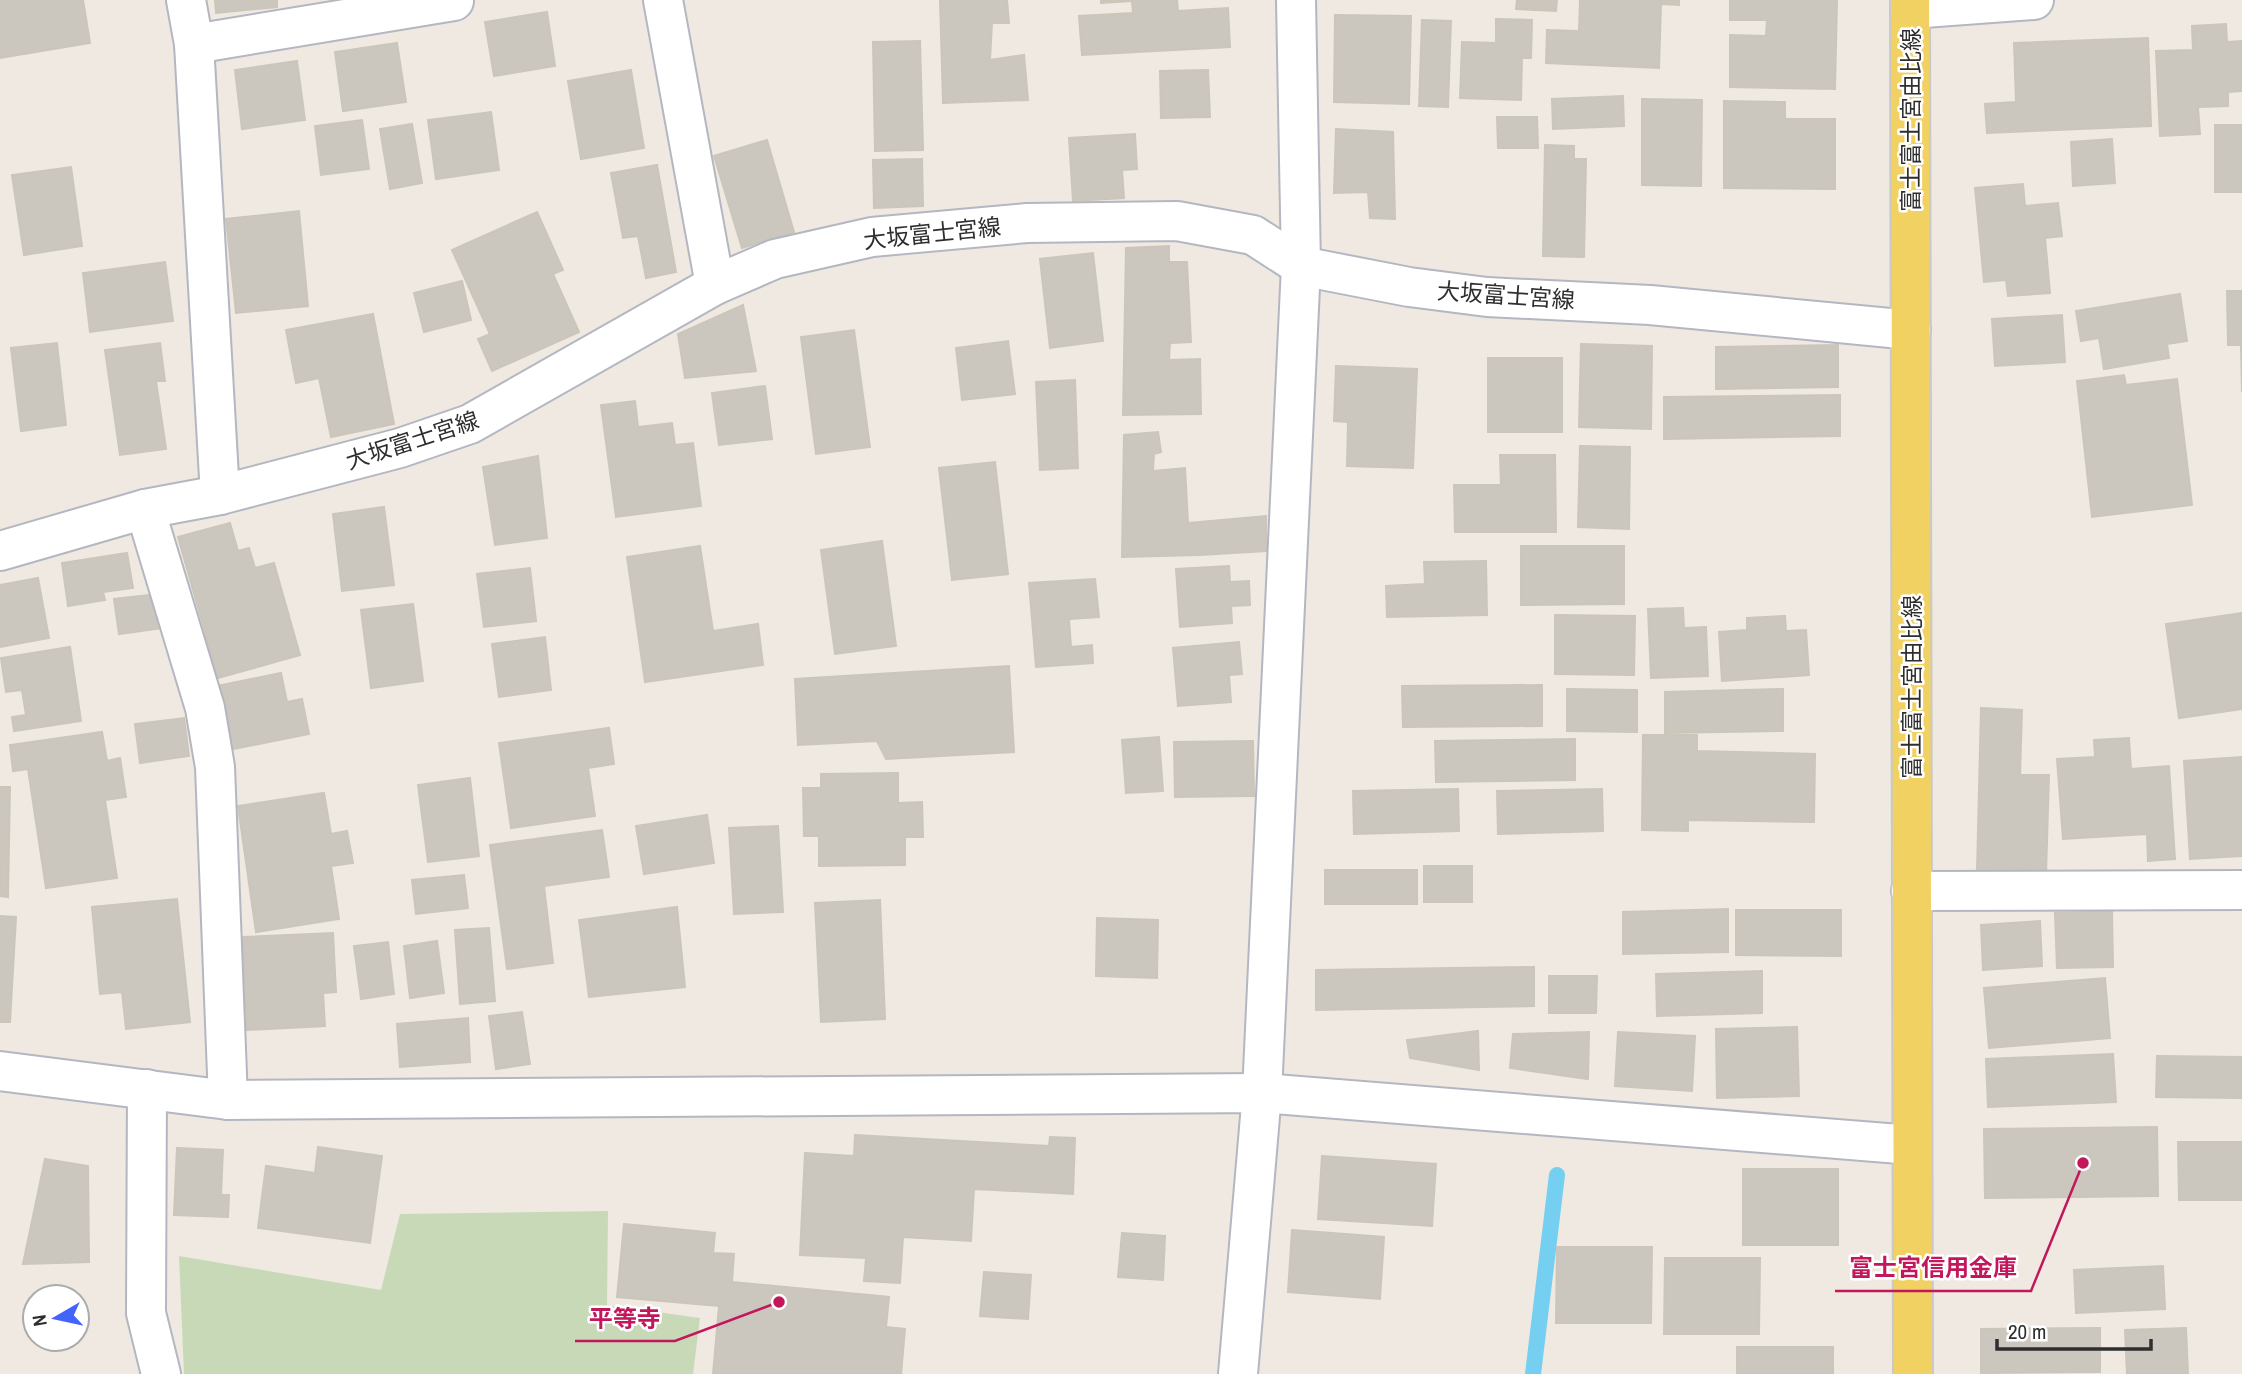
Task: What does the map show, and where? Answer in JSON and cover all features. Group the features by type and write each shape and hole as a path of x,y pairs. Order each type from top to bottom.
{"main road":[{"name":"富士富士宮由比線","path":"1910,5 1913,1374"}],"street":[{"path":"186,0 194,44 220,495"},
{"path":"663,0 715,285"},
{"path":"1238,1374 1262,1093 1301,266 1296,0"},
{"path":"1910,5 2034,0"},
{"path":"194,44 454,1"},
{"name":"大坂富士宮線","path":"0,551 145,509 220,495 400,448 471,425 715,285 775,259 872,237 1027,223 1177,221 1253,235 1301,266 1409,287 1487,297 1650,305 1911,330"},
{"path":"145,509 205,708 215,767 228,1100"},
{"path":"1912,891 2242,890"},
{"path":"0,1071 228,1100 1262,1093 1912,1145"},
{"path":"147,1089 146,1313 161,1374"}],"green space":[{"path":"608,1211 607,1305 700,1318 693,1374 184,1374 179,1256 381,1290 400,1214"}],"building":[{"path":"0,0 83,0 90,43 0,58"},
{"path":"215,0 277,0 277,7 216,13"},
{"path":"940,0 1007,0 1009,23 992,23 990,60 1024,55 1028,100 943,103"},
{"path":"1101,0 1177,0 1178,11 1228,8 1230,47 1082,55 1079,16 1133,13 1132,1 1101,3"},
{"path":"1517,0 1557,0 1556,11 1516,9"},
{"path":"1580,0 1679,0 1679,5 1661,4 1659,68 1546,63 1547,30 1579,31"},
{"path":"1730,0 1837,0 1835,89 1730,87 1730,35 1766,36 1767,20 1730,20"},
{"path":"547,12 555,66 494,76 485,22"},
{"path":"1335,15 1411,16 1409,104 1334,102"},
{"path":"1496,19 1532,20 1531,58 1522,58 1521,100 1460,98 1462,42 1496,43"},
{"path":"1422,20 1451,21 1448,107 1419,106"},
{"path":"2226,24 2227,42 2242,41 2242,91 2228,92 2228,106 2198,107 2200,134 2160,136 2156,51 2193,50 2192,26"},
{"path":"2148,38 2151,126 1987,133 1985,104 2016,102 2014,43"},
{"path":"920,41 923,150 875,151 873,42"},
{"path":"397,43 406,102 343,111 335,52"},
{"path":"297,61 305,120 242,129 235,70"},
{"path":"631,70 644,148 581,159 568,81"},
{"path":"1208,70 1210,117 1161,118 1160,71"},
{"path":"1623,96 1624,126 1553,129 1552,99"},
{"path":"1642,99 1702,100 1701,186 1642,185"},
{"path":"1724,101 1785,102 1785,119 1835,119 1835,189 1724,188"},
{"path":"491,112 499,170 436,179 428,120"},
{"path":"1497,117 1537,117 1538,148 1498,148"},
{"path":"362,120 369,169 321,175 315,126"},
{"path":"412,124 422,183 390,189 380,129"},
{"path":"2215,125 2242,125 2242,192 2215,192"},
{"path":"1336,129 1393,132 1395,219 1370,218 1368,192 1334,193"},
{"path":"1135,134 1137,169 1122,170 1124,198 1073,201 1069,138"},
{"path":"2112,139 2115,183 2073,186 2071,142"},
{"path":"767,140 794,232 742,248 714,156"},
{"path":"1545,145 1574,146 1574,159 1586,159 1584,257 1543,256"},
{"path":"922,159 923,206 874,208 873,160"},
{"path":"657,165 676,272 646,278 638,236 623,238 611,173"},
{"path":"71,167 82,246 24,255 12,175"},
{"path":"2023,184 2025,206 2058,203 2062,236 2045,238 2050,293 2008,296 2006,280 1984,282 1975,188"},
{"path":"299,211 308,306 236,313 226,219"},
{"path":"537,212 563,270 553,274 579,332 492,371 478,339 490,334 452,250"},
{"path":"1169,246 1169,262 1187,262 1191,342 1170,343 1169,360 1200,359 1201,414 1123,415 1126,248"},
{"path":"1093,253 1103,341 1050,348 1040,259"},
{"path":"165,262 173,321 90,332 83,273"},
{"path":"462,281 471,320 424,332 414,293"},
{"path":"2227,291 2242,291 2242,392 2241,345 2228,345"},
{"path":"2180,294 2187,341 2167,344 2169,358 2104,369 2099,338 2081,341 2076,311"},
{"path":"743,305 756,371 685,378 678,334"},
{"path":"373,314 394,424 331,437 319,378 296,383 286,330"},
{"path":"2062,315 2065,362 1995,366 1992,319"},
{"path":"854,330 870,447 816,454 801,337"},
{"path":"1008,341 1015,394 962,400 956,348"},
{"path":"57,343 66,425 21,431 11,348"},
{"path":"160,343 165,381 156,381 166,449 120,455 105,350"},
{"path":"1581,344 1652,346 1651,429 1579,427"},
{"path":"1838,345 1838,387 1716,389 1716,347"},
{"path":"1488,358 1562,358 1562,432 1488,432"},
{"path":"1336,366 1417,369 1413,468 1347,466 1348,422 1334,421"},
{"path":"2124,375 2126,385 2177,379 2192,505 2092,517 2077,381"},
{"path":"1075,380 1078,468 1040,470 1036,382"},
{"path":"765,386 772,439 719,445 712,393"},
{"path":"1840,395 1840,436 1664,439 1664,397"},
{"path":"635,401 638,427 672,423 675,445 693,443 701,506 616,517 601,405"},
{"path":"1158,432 1161,452 1154,454 1153,471 1185,468 1188,523 1266,516 1266,551 1122,557 1124,435"},
{"path":"1580,446 1630,447 1629,529 1578,527"},
{"path":"1500,455 1555,455 1556,532 1455,532 1454,485 1501,485"},
{"path":"538,456 547,538 495,545 483,467"},
{"path":"995,462 1008,574 952,580 939,468"},
{"path":"384,507 394,585 342,591 333,514"},
{"path":"230,523 238,551 249,548 255,568 274,563 300,655 218,678 178,537"},
{"path":"882,541 896,646 835,654 821,550"},
{"path":"700,546 713,631 758,624 763,665 645,682 627,557"},
{"path":"1521,546 1624,546 1624,604 1521,605"},
{"path":"127,553 133,588 103,592 105,600 68,606 62,563"},
{"path":"1486,561 1487,615 1387,617 1386,586 1425,584 1424,562"},
{"path":"1229,566 1230,582 1249,581 1250,605 1231,606 1232,623 1180,627 1176,569"},
{"path":"530,568 536,621 484,627 477,574"},
{"path":"38,578 49,638 0,647 0,585"},
{"path":"1095,579 1099,617 1069,619 1071,647 1092,645 1093,663 1036,667 1029,583"},
{"path":"158,594 163,628 119,634 114,599"},
{"path":"413,604 423,681 371,688 361,610"},
{"path":"1683,608 1684,628 1706,627 1708,676 1651,678 1648,609"},
{"path":"2242,613 2242,709 2179,718 2166,624"},
{"path":"1555,615 1635,616 1634,675 1555,674"},
{"path":"1785,616 1786,631 1806,630 1809,675 1722,681 1719,632 1747,630 1747,618"},
{"path":"545,637 551,690 499,697 492,644"},
{"path":"1239,642 1242,674 1229,675 1231,702 1178,706 1173,648"},
{"path":"70,647 81,721 14,731 12,717 26,715 22,690 6,692 1,658"},
{"path":"1009,666 1014,752 886,759 877,741 798,745 795,679"},
{"path":"281,673 287,702 302,699 309,734 228,750 217,686"},
{"path":"1542,685 1542,726 1403,727 1402,686"},
{"path":"1567,689 1637,690 1637,732 1567,731"},
{"path":"1783,689 1783,731 1665,733 1665,692"},
{"path":"1981,708 2022,710 2020,775 2049,775 2046,874 1977,872"},
{"path":"184,718 189,756 140,763 135,724"},
{"path":"609,728 614,764 588,768 595,816 511,828 499,743"},
{"path":"102,732 107,761 120,758 126,797 105,800 117,878 46,888 28,769 13,771 10,745"},
{"path":"1643,735 1697,735 1697,751 1815,754 1814,822 1688,820 1688,831 1642,830"},
{"path":"1159,737 1163,791 1126,793 1122,740"},
{"path":"2129,738 2131,769 2169,766 2175,859 2148,861 2147,834 2063,839 2057,759 2095,757 2094,740"},
{"path":"1575,739 1575,780 1436,782 1435,741"},
{"path":"1253,741 1254,796 1175,797 1174,742"},
{"path":"2241,757 2242,856 2190,859 2184,761"},
{"path":"898,773 898,803 922,802 923,837 905,837 905,865 819,866 819,836 804,836 803,788 821,788 821,774"},
{"path":"470,778 479,856 428,862 418,785"},
{"path":"0,787 10,787 8,897 0,896"},
{"path":"1458,789 1459,831 1354,834 1353,791"},
{"path":"1602,789 1603,831 1498,834 1497,791"},
{"path":"324,793 331,834 347,831 353,863 331,866 339,919 256,932 238,806"},
{"path":"707,815 714,863 644,874 636,826"},
{"path":"778,826 783,912 734,914 729,828"},
{"path":"602,830 609,877 544,886 553,963 507,969 490,845"},
{"path":"1424,866 1472,866 1472,902 1424,902"},
{"path":"1325,870 1417,870 1417,904 1325,904"},
{"path":"464,875 468,908 416,914 412,880"},
{"path":"177,899 190,1022 126,1029 122,992 100,994 92,907"},
{"path":"880,900 885,1019 821,1022 815,903"},
{"path":"677,907 685,987 589,997 579,920"},
{"path":"1728,909 1728,952 1623,954 1623,912"},
{"path":"1736,910 1841,910 1841,956 1736,955"},
{"path":"2112,911 2113,967 2057,968 2055,913"},
{"path":"0,916 16,917 10,1022 0,1022"},
{"path":"1097,918 1158,920 1157,978 1096,976"},
{"path":"2040,921 2042,966 1983,970 1981,925"},
{"path":"489,928 495,1001 460,1004 455,930"},
{"path":"333,933 336,992 323,993 325,1026 247,1030 243,937"},
{"path":"437,941 444,993 410,998 404,946"},
{"path":"388,942 394,994 361,999 354,946"},
{"path":"1534,967 1534,1006 1316,1010 1316,970"},
{"path":"1762,971 1762,1013 1657,1016 1656,974"},
{"path":"1549,976 1597,976 1596,1013 1549,1013"},
{"path":"2105,978 2110,1038 1989,1048 1984,988"},
{"path":"522,1012 530,1064 496,1069 489,1016"},
{"path":"468,1018 470,1062 400,1067 397,1024"},
{"path":"1797,1027 1799,1096 1717,1098 1716,1029"},
{"path":"1478,1031 1479,1070 1410,1058 1407,1040"},
{"path":"1589,1032 1588,1079 1510,1068 1513,1034"},
{"path":"1618,1032 1695,1036 1692,1091 1615,1086"},
{"path":"2113,1054 2116,1102 1988,1107 1986,1059"},
{"path":"2157,1056 2242,1057 2242,1098 2156,1097"},
{"path":"2157,1127 2158,1196 1985,1198 1984,1129"},
{"path":"855,1135 1049,1146 1050,1137 1075,1138 1073,1194 974,1189 971,1241 903,1237 900,1283 864,1281 866,1258 800,1255 805,1153 854,1156"},
{"path":"2178,1142 2242,1142 2242,1200 2179,1200"},
{"path":"318,1147 382,1156 370,1243 258,1228 266,1166 315,1173"},
{"path":"177,1148 223,1150 221,1195 229,1195 228,1217 174,1215"},
{"path":"1322,1156 1436,1164 1432,1226 1318,1219"},
{"path":"45,1159 88,1166 89,1262 23,1264"},
{"path":"1743,1169 1838,1169 1838,1245 1743,1245"},
{"path":"624,1224 715,1233 713,1253 734,1254 732,1282 889,1297 886,1327 905,1329 901,1374 713,1374 719,1306 617,1297"},
{"path":"1292,1230 1384,1237 1380,1299 1288,1292"},
{"path":"1122,1233 1165,1236 1163,1280 1118,1277"},
{"path":"1557,1247 1652,1247 1651,1323 1556,1323"},
{"path":"1665,1258 1760,1258 1759,1334 1664,1334"},
{"path":"2163,1266 2165,1309 2076,1313 2074,1270"},
{"path":"984,1272 1031,1275 1028,1319 980,1316"},
{"path":"2100,1328 2100,1372 1981,1373 1981,1329"},
{"path":"2186,1328 2188,1374 2127,1374 2125,1330"},
{"path":"1737,1347 1833,1347 1833,1374 1737,1374"}],"waterway":[{"path":"1533,1374 1557,1175"}],"place":[{"name":"富士宮信用金庫","path":"2083,1163"},
{"name":"平等寺","path":"779,1302"}]}
